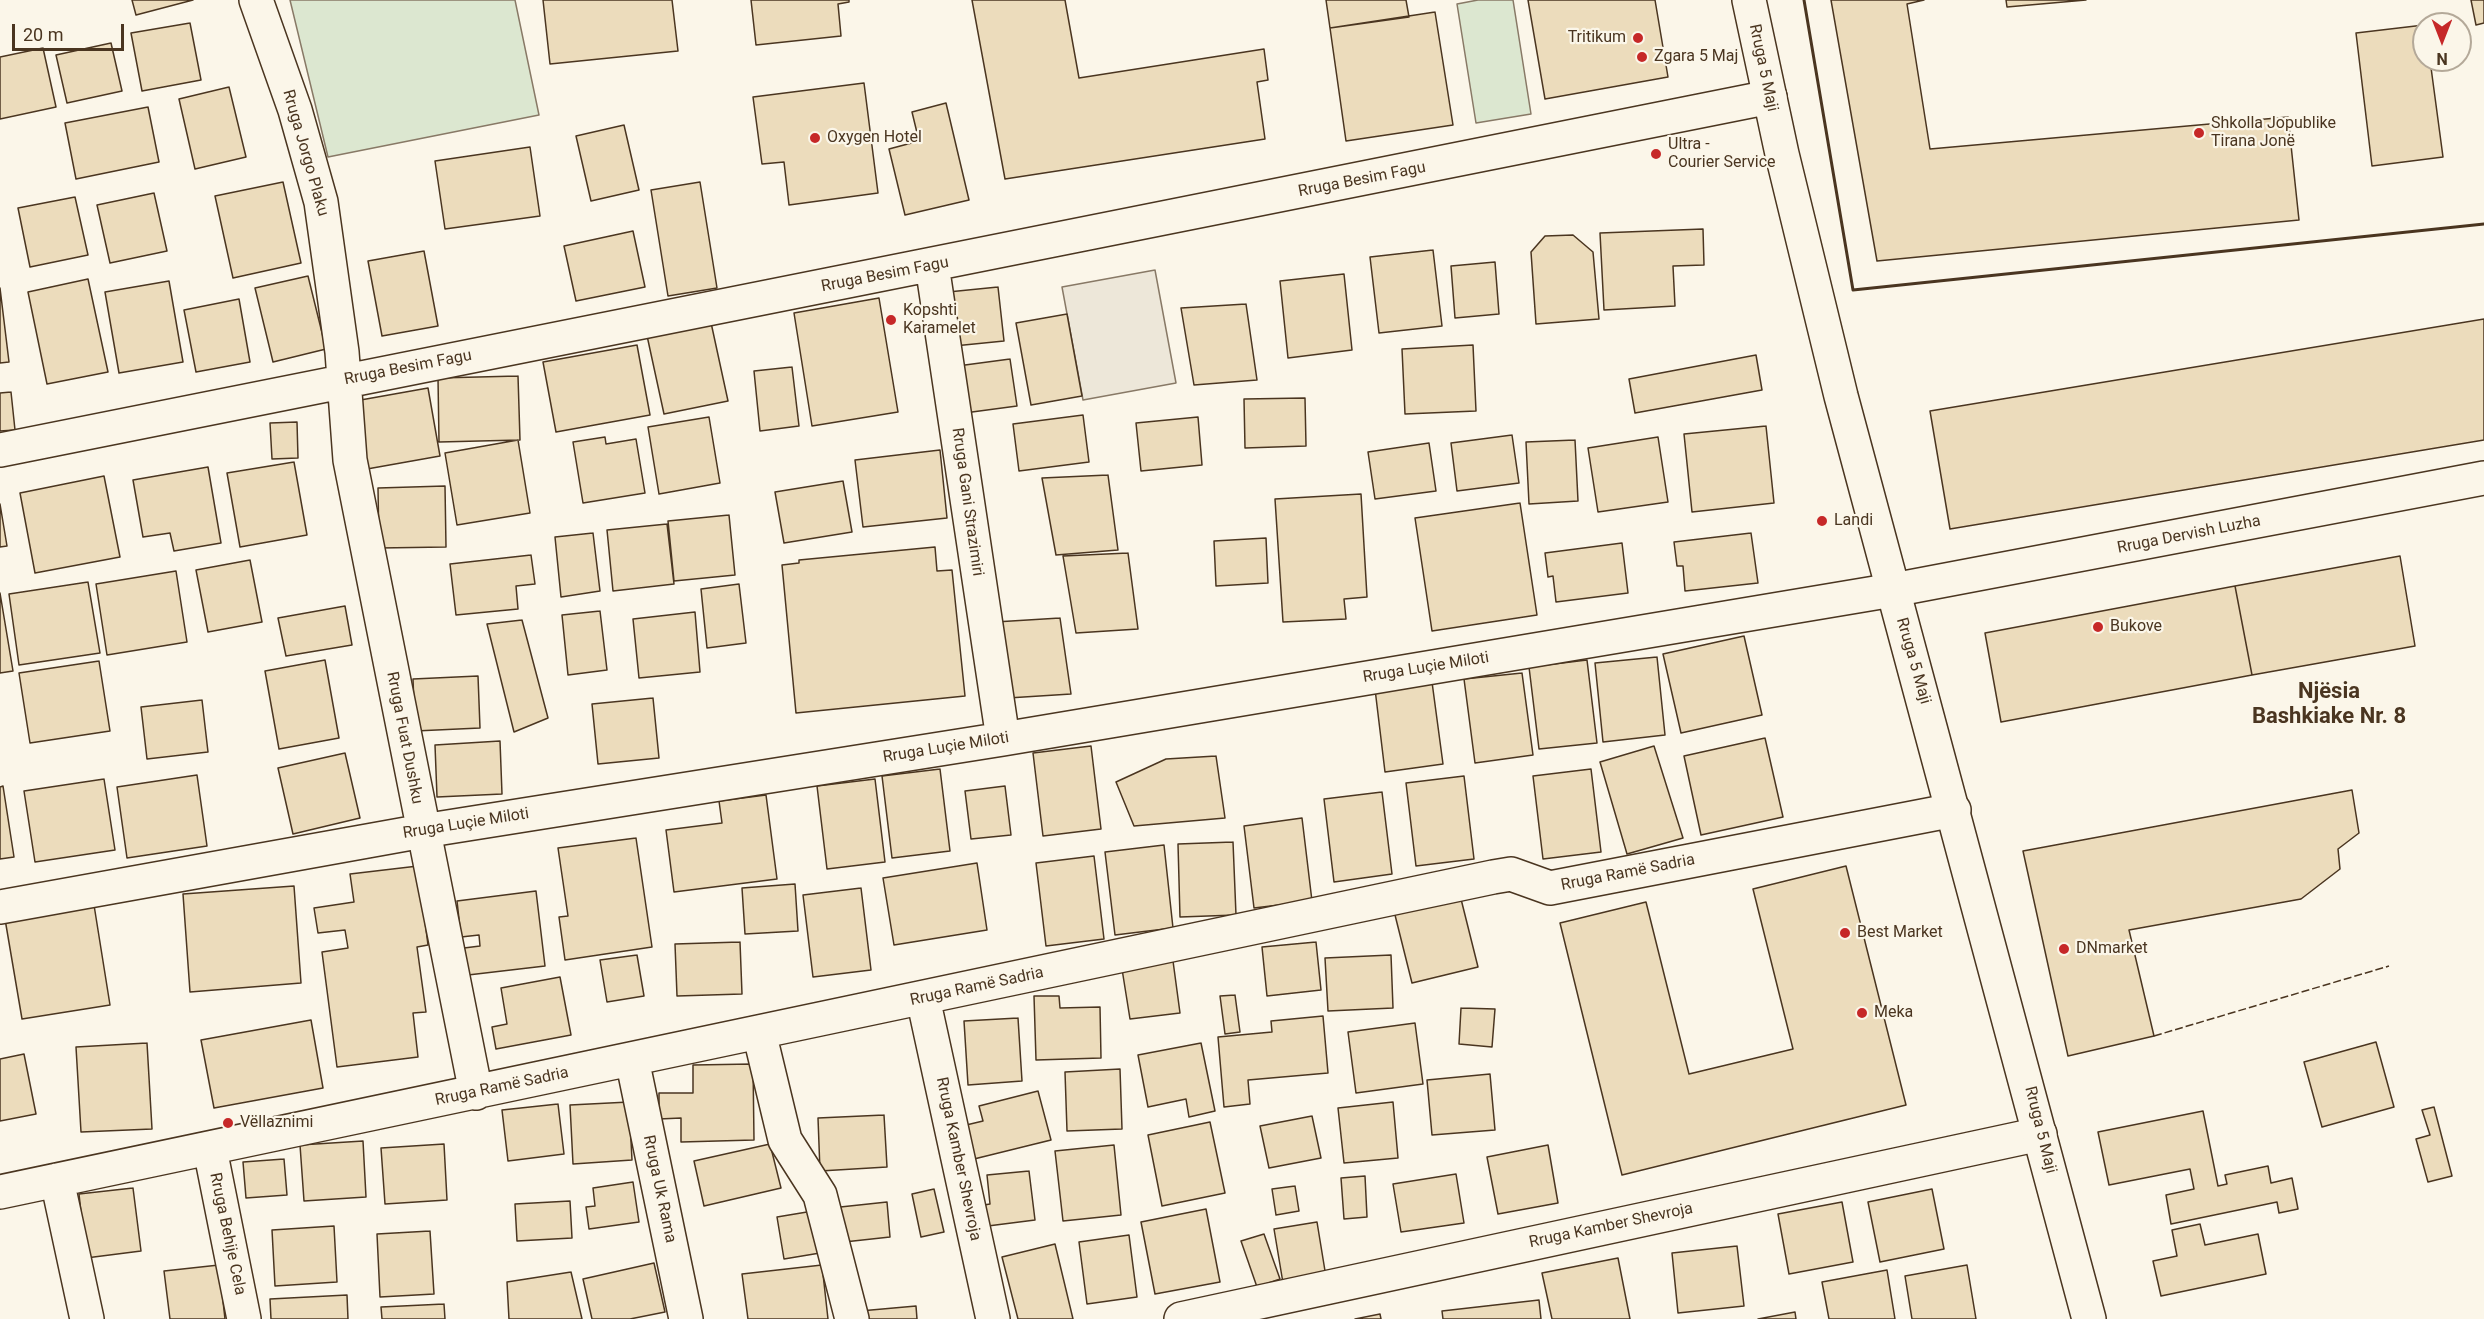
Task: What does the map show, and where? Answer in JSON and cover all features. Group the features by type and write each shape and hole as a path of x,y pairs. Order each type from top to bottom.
{"street":[{"name":"Rruga Jorgo Plaku","path":"256,0 295,110 321,202 344,381"},
{"name":"Rruga 5 Maji","path":"1749,0 1841,396 2090,1319"},
{"name":"Rruga Besim Fagu","path":"0,450 1770,97"},
{"name":"Rruga Gani Strazimiri","path":"932,265 1003,739"},
{"name":"Rruga Fuat Dushku","path":"344,381 350,460 360,518 476,1093"},
{"name":"Rruga Dervish Luzha","path":"1893,590 2484,478"},
{"name":"Rruga Luçie Miloti","path":"0,907 423,831 1003,739 1893,590"},
{"name":"Rruga Ramë Sadria","path":"0,1192 1511,874 1550,888 1954,810"},
{"name":"Rruga Kamber Shevroja","path":"923,998 993,1319"},
{"path":"759,1032 785,1140 820,1195 852,1319"},
{"name":"Rruga Uk Rama","path":"632,1059 686,1319"},
{"name":"Rruga Kamber Shevroja","path":"1181,1319 2040,1134"},
{"name":"Rruga Behije Cela","path":"210,1149 244,1319"},
{"path":"57,1180 87,1319"}],"green space":[{"path":"290,0 515,0 539,115 328,157"},
{"path":"1478,0 1513,0 1531,114 1476,123 1457,4"}],"shaded area":[{"path":"1155,270 1176,383 1083,400 1062,287"}],"building":[{"path":"132,0 193,0 136,15"},
{"path":"543,0 672,0 678,51 550,64"},
{"path":"751,0 849,0 849,2 838,4 841,36 756,45"},
{"path":"972,0 1065,0 1079,78 1264,49 1268,80 1257,82 1265,139 1005,179"},
{"path":"1326,0 1406,0 1409,17 1330,28"},
{"path":"1528,0 1655,0 1668,77 1545,99"},
{"name":"Shkolla Jopublike Tirana Jonë","path":"1831,0 1924,0 1907,4 1930,149 2288,117 2299,220 1877,261"},
{"path":"2006,0 2086,0 2007,7"},
{"path":"2471,0 2484,0 2484,23 2476,25"},
{"path":"1435,12 1453,125 1346,141 1330,28"},
{"path":"190,23 201,80 142,91 131,33"},
{"path":"2412,26 2412,72 2432,72 2443,157 2372,166 2356,33"},
{"path":"111,43 122,91 67,103 56,55"},
{"path":"43,48 56,107 0,119 0,57"},
{"name":"Oxygen Hotel","path":"864,83 878,193 789,205 784,162 762,164 753,97"},
{"path":"229,87 246,157 195,169 179,99"},
{"path":"946,103 969,200 905,215 889,149 919,141 912,112"},
{"path":"148,107 159,162 76,179 65,123"},
{"path":"624,125 639,190 591,201 576,136"},
{"path":"530,147 540,216 445,229 435,161"},
{"path":"283,182 301,263 233,278 215,196"},
{"path":"700,182 717,288 668,296 651,190"},
{"path":"154,193 167,251 110,263 97,205"},
{"path":"75,197 88,255 30,267 18,208"},
{"path":"1703,229 1704,265 1673,266 1675,306 1604,310 1600,233"},
{"path":"633,231 645,287 576,301 564,246"},
{"path":"1573,235 1593,252 1599,319 1536,324 1531,252 1545,236"},
{"path":"1433,250 1442,326 1379,333 1370,257"},
{"path":"424,251 438,326 382,336 368,261"},
{"path":"1495,262 1499,314 1455,318 1451,266"},
{"path":"1344,274 1352,350 1288,358 1280,281"},
{"path":"308,276 326,349 273,362 255,288"},
{"path":"88,279 108,372 47,384 28,292"},
{"path":"169,281 183,362 119,373 105,292"},
{"path":"998,287 1004,341 954,346 948,292"},
{"path":"0,288 9,362 0,363"},
{"path":"879,298 898,412 812,426 794,313"},
{"path":"239,299 250,362 196,372 184,310"},
{"path":"1246,304 1257,380 1194,385 1181,308"},
{"path":"1067,314 1082,396 1031,405 1016,323"},
{"path":"710,318 728,401 664,414 646,331"},
{"path":"2484,319 2484,440 1950,529 1930,411"},
{"path":"637,345 650,415 556,432 543,362"},
{"path":"1473,345 1476,411 1405,414 1402,349"},
{"path":"1756,355 1762,390 1635,413 1629,379"},
{"path":"1010,359 1017,406 957,414 950,367"},
{"path":"792,367 799,426 760,431 754,371"},
{"path":"518,376 520,440 439,442 438,378"},
{"path":"428,388 440,456 367,469 355,401"},
{"path":"11,392 15,430 0,431 0,393"},
{"path":"1305,398 1306,446 1245,448 1244,399"},
{"path":"1083,415 1089,462 1019,471 1013,424"},
{"path":"709,417 720,483 659,494 648,427"},
{"path":"1198,417 1202,465 1141,471 1136,423"},
{"path":"297,422 298,458 272,459 270,423"},
{"path":"1766,426 1774,503 1692,512 1684,434"},
{"path":"1512,435 1519,483 1457,491 1451,443"},
{"path":"605,437 606,444 636,439 645,493 583,503 573,442"},
{"path":"1658,437 1668,502 1598,512 1588,448"},
{"path":"518,440 530,513 457,525 445,453"},
{"path":"1575,440 1578,501 1529,504 1526,442"},
{"path":"1429,443 1436,491 1375,499 1368,452"},
{"path":"940,450 947,518 863,527 855,460"},
{"path":"294,462 307,535 240,547 227,473"},
{"path":"208,467 221,543 174,551 170,533 143,537 133,480"},
{"path":"1108,475 1118,550 1056,555 1042,478"},
{"path":"104,476 120,557 35,573 20,493"},
{"path":"843,481 852,532 784,543 775,492"},
{"path":"445,486 446,547 379,548 378,488"},
{"path":"1361,494 1367,597 1344,599 1346,619 1283,622 1275,499"},
{"path":"1520,503 1537,615 1432,631 1415,518"},
{"path":"0,504 7,546 0,547"},
{"path":"729,515 735,575 674,581 668,521"},
{"path":"667,524 674,584 613,591 607,530"},
{"path":"593,533 600,591 561,597 555,537"},
{"path":"1751,533 1758,583 1685,591 1683,566 1677,566 1674,542"},
{"path":"1266,538 1268,583 1216,586 1214,541"},
{"path":"1622,543 1628,593 1556,602 1553,576 1548,577 1545,553"},
{"path":"935,547 937,571 952,570 965,696 796,713 782,565 799,563 799,560"},
{"path":"1128,553 1138,629 1076,633 1063,556"},
{"path":"531,555 535,584 516,586 518,609 456,615 450,564"},
{"path":"2400,556 2415,646 2252,675 2235,586"},
{"path":"250,560 262,622 208,632 196,570"},
{"path":"176,571 187,642 107,655 96,584"},
{"path":"88,582 100,653 19,665 9,594"},
{"path":"739,584 746,643 707,648 701,589"},
{"path":"2235,586 2252,675 2001,722 1985,633"},
{"path":"0,593 13,671 0,673"},
{"path":"345,606 352,645 286,656 278,618"},
{"path":"600,611 607,670 568,675 562,615"},
{"path":"695,612 700,672 639,678 633,619"},
{"path":"1060,618 1071,694 1008,698 995,622"},
{"path":"522,620 548,718 514,732 487,624"},
{"path":"1744,636 1762,715 1681,733 1663,654"},
{"path":"1657,657 1665,735 1603,742 1595,663"},
{"path":"325,660 339,738 279,749 265,671"},
{"path":"1587,660 1597,743 1539,749 1529,667"},
{"path":"99,661 110,731 30,743 19,673"},
{"path":"1522,673 1533,755 1475,763 1464,679"},
{"path":"478,676 480,728 415,731 413,679"},
{"path":"1432,682 1443,764 1385,772 1375,689"},
{"path":"653,698 659,758 598,764 592,704"},
{"path":"202,700 208,752 147,759 141,707"},
{"path":"1765,738 1783,817 1701,835 1684,756"},
{"path":"500,741 502,794 437,797 435,745"},
{"path":"1091,746 1101,829 1043,836 1033,753"},
{"path":"1654,746 1683,838 1627,854 1600,762"},
{"path":"345,753 360,818 293,834 278,768"},
{"path":"1216,756 1225,818 1134,826 1116,782 1166,759"},
{"path":"940,769 950,851 892,858 882,776"},
{"path":"1591,769 1601,852 1543,859 1533,776"},
{"path":"197,775 207,846 127,858 117,787"},
{"path":"1464,776 1474,859 1416,866 1406,783"},
{"path":"104,779 115,850 35,862 24,791"},
{"path":"875,779 885,862 827,869 817,786"},
{"path":"3,786 14,857 0,859 0,787"},
{"path":"1005,786 1011,835 971,839 965,791"},
{"path":"2352,790 2359,833 2338,849 2340,869 2301,899 2129,930 2154,1036 2068,1056 2023,851"},
{"path":"1382,792 1392,874 1334,882 1324,799"},
{"path":"766,795 777,879 674,892 666,830 722,823 719,801"},
{"path":"1302,818 1312,901 1254,908 1244,826"},
{"path":"636,838 652,947 565,960 559,917 568,916 558,848"},
{"path":"1233,842 1236,915 1180,917 1178,844"},
{"path":"1164,845 1173,928 1115,935 1105,852"},
{"path":"1094,856 1104,939 1046,946 1036,863"},
{"path":"977,863 987,930 894,945 883,878"},
{"path":"418,866 428,945 417,947 426,1012 413,1013 418,1057 337,1067 322,952 348,948 345,930 318,933 314,908 354,902 350,874"},
{"path":"1846,866 1906,1105 1622,1175 1560,923 1646,902 1689,1074 1793,1049 1753,889"},
{"path":"795,884 798,931 745,934 742,888"},
{"path":"294,886 301,983 190,992 183,894"},
{"path":"861,888 871,970 813,977 803,895"},
{"path":"536,891 545,966 468,975 464,948 480,946 479,935 461,937 457,901"},
{"path":"1460,895 1478,967 1412,983 1394,911"},
{"path":"94,905 110,1005 22,1019 5,919"},
{"path":"740,942 742,994 677,996 675,944"},
{"path":"1316,942 1321,990 1267,996 1262,947"},
{"path":"637,955 644,996 607,1002 600,960"},
{"path":"1391,955 1393,1008 1328,1011 1325,958"},
{"path":"1173,961 1180,1013 1130,1019 1122,969"},
{"path":"560,977 571,1035 496,1049 492,1027 507,1024 501,988"},
{"path":"1235,995 1240,1032 1225,1034 1220,996"},
{"path":"1034,996 1059,996 1060,1008 1100,1007 1101,1058 1036,1060"},
{"path":"1461,1008 1495,1009 1492,1047 1459,1044"},
{"path":"1323,1016 1328,1073 1248,1080 1250,1104 1224,1107 1218,1037 1272,1032 1271,1021"},
{"path":"1018,1018 1022,1081 968,1085 964,1021"},
{"path":"311,1020 323,1088 214,1108 201,1040"},
{"path":"1415,1023 1423,1084 1356,1093 1348,1032"},
{"path":"2376,1042 2394,1107 2322,1127 2304,1062"},
{"path":"147,1043 152,1129 81,1132 76,1047"},
{"path":"1201,1043 1215,1111 1189,1117 1186,1099 1148,1107 1138,1055"},
{"path":"24,1054 36,1114 0,1121 0,1059"},
{"path":"753,1064 754,1140 681,1142 681,1118 659,1119 659,1093 693,1093 693,1065"},
{"path":"1120,1069 1122,1129 1067,1131 1065,1072"},
{"path":"1490,1074 1495,1130 1432,1135 1427,1080"},
{"path":"1038,1091 1051,1140 970,1160 962,1126 983,1121 979,1106"},
{"path":"629,1102 632,1160 573,1164 570,1105"},
{"path":"1393,1102 1398,1158 1344,1163 1338,1108"},
{"path":"558,1104 564,1154 508,1161 502,1110"},
{"path":"2434,1107 2452,1176 2428,1182 2416,1139 2430,1135 2422,1110"},
{"path":"2203,1111 2218,1186 2227,1184 2225,1175 2268,1166 2271,1183 2292,1178 2298,1209 2279,1213 2277,1202 2171,1224 2166,1195 2194,1189 2190,1169 2109,1185 2098,1132"},
{"path":"884,1115 887,1167 820,1171 818,1118"},
{"path":"1312,1116 1321,1158 1269,1168 1260,1126"},
{"path":"1210,1122 1225,1193 1162,1206 1148,1135"},
{"path":"363,1141 366,1197 304,1201 300,1145"},
{"path":"444,1144 447,1200 385,1204 381,1148"},
{"path":"770,1144 781,1188 704,1206 694,1161"},
{"path":"1114,1145 1121,1215 1063,1221 1055,1151"},
{"path":"1548,1145 1558,1203 1498,1214 1487,1157"},
{"path":"284,1159 287,1195 246,1198 243,1162"},
{"path":"1029,1171 1035,1220 980,1227 978,1206 990,1204 987,1175"},
{"path":"1456,1174 1464,1223 1401,1232 1393,1184"},
{"path":"1365,1176 1367,1217 1344,1219 1341,1178"},
{"path":"633,1182 639,1222 589,1229 586,1207 595,1206 593,1188"},
{"path":"1295,1186 1299,1211 1276,1215 1272,1189"},
{"path":"133,1188 141,1251 86,1258 79,1194"},
{"path":"934,1189 944,1232 921,1237 912,1194"},
{"path":"1932,1189 1944,1249 1880,1262 1868,1202"},
{"path":"570,1201 572,1238 517,1241 515,1204"},
{"path":"887,1202 890,1237 835,1243 831,1208"},
{"path":"1842,1202 1853,1262 1789,1274 1778,1214"},
{"path":"1206,1209 1220,1282 1155,1294 1141,1222"},
{"path":"813,1211 820,1253 784,1259 777,1217"},
{"path":"1317,1222 1326,1277 1283,1283 1274,1229"},
{"path":"2200,1224 2205,1245 2258,1234 2266,1274 2161,1296 2153,1261 2177,1256 2172,1230"},
{"path":"334,1226 337,1282 275,1286 272,1230"},
{"path":"430,1231 434,1294 380,1297 377,1234"},
{"path":"1264,1234 1280,1279 1257,1287 1241,1241"},
{"path":"1129,1235 1137,1297 1087,1304 1079,1242"},
{"path":"1055,1244 1073,1319 1018,1319 1002,1257"},
{"path":"1737,1246 1744,1306 1678,1313 1672,1253"},
{"path":"1618,1258 1630,1319 1552,1319 1542,1273"},
{"path":"654,1263 665,1312 630,1319 592,1319 583,1279"},
{"path":"219,1265 225,1319 170,1319 164,1271"},
{"path":"822,1265 828,1319 748,1319 742,1274"},
{"path":"1967,1265 1976,1319 1912,1319 1905,1276"},
{"path":"1887,1270 1895,1319 1829,1319 1822,1282"},
{"path":"571,1272 582,1319 509,1319 507,1282"},
{"path":"347,1295 348,1319 271,1319 270,1299"},
{"path":"1539,1300 1541,1319 1443,1319 1442,1311"},
{"path":"444,1304 445,1319 382,1319 381,1307"},
{"path":"916,1306 917,1319 860,1319 860,1311"},
{"path":"1795,1312 1796,1319 1758,1319"},
{"path":"1380,1314 1381,1319 1355,1319"}],"fence":[{"path":"2154,1036 2389,966"}],"wall":[{"path":"1804,0 1853,290 2484,224"}],"place":[{"name":"Tritikum","path":"1638,38"},
{"name":"Zgara 5 Maj","path":"1642,57"},
{"name":"Shkolla Jopublike Tirana Jonë","path":"2199,133"},
{"name":"Oxygen Hotel","path":"815,138"},
{"name":"Ultra - Courier Service","path":"1656,154"},
{"name":"Kopshti Karamelet","path":"891,320"},
{"name":"Landi","path":"1822,521"},
{"name":"Bukove","path":"2098,627"},
{"name":"Best Market","path":"1845,933"},
{"name":"DNmarket","path":"2064,949"},
{"name":"Meka","path":"1862,1013"},
{"name":"Vëllaznimi","path":"228,1123"}],"district":[{"name":"Njësia Bashkiake Nr. 8","path":"2329,704"}]}
